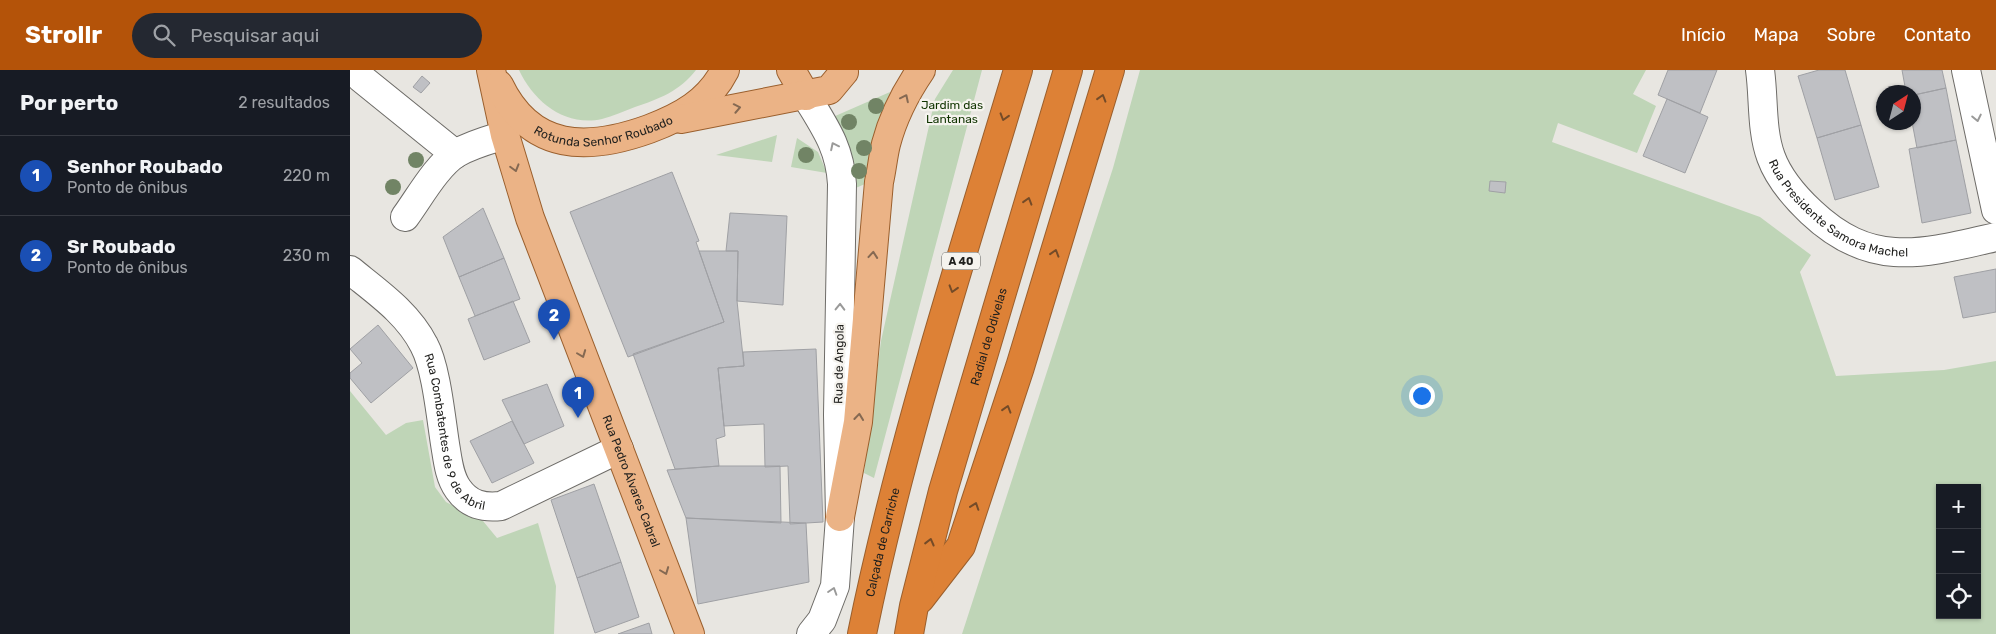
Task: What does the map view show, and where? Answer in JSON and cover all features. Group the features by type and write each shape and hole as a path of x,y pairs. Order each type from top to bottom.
{"highway":[{"name":"Calçada de Carriche","path":"862,634 872,586 906,452 1018,70"},
{"name":"Radial de Odivelas","path":"914,606 946,482 1068,70"},
{"path":"909,634 914,606 961,546 1009,402 1110,70"}],"main road":[{"name":"Rotunda Senhor Roubado","path":"492,70 504,95 528,124 548,136 585,144 624,138 672,120 693,108 708,95 719,82 725,70"},
{"name":"Rua Pedro Álvares Cabral","path":"492,70 506,135 530,218 691,629"},
{"path":"790,70 806,96"},
{"path":"840,517 858,422 879,182 886,144 895,118 911,85 921,70"},
{"path":"672,120 806,96 829,90 844,71"}],"street":[{"name":"Rua Presidente Samora Machel","path":"1760,70 1766,140 1777,172 1793,195 1831,230 1860,246 1894,253 1912,253 1996,237"},
{"path":"1966,70 1996,210"},
{"path":"361,78 455,154"},
{"name":"Rua de Angola","path":"806,96 837,150 841,166 842,184 838,415 840,517 835,586 822,620 811,634"},
{"path":"405,217 440,169 455,154 478,142 506,135"},
{"name":"Rua Combatentes de 9 de Abril","path":"350,270 404,315 416,330 426,348 433,371 452,479 464,497 487,507 501,506 619,449"}],"green space":[{"path":"519,70 696,70 683,84 661,97 606,118 588,121 576,119 552,110 533,92"},
{"name":"Jardim das Lantanas","path":"953,70 982,70 874,478 864,473 881,341 935,99"},
{"path":"1140,70 1646,70 1633,94 1656,106 1637,153 1558,123 1552,142 1760,217 1811,255 1800,272 1836,376 1944,370 1996,361 1996,634 962,634 1113,168"},
{"path":"890,92 872,181 851,190 833,117"},
{"path":"777,135 772,162 716,155"},
{"path":"797,138 818,152 827,173 791,167"},
{"path":"350,391 386,435 406,423 423,420 435,487 446,502 483,521 497,538 538,523 556,586 554,634 350,634"}],"building":[{"path":"1668,70 1717,70 1700,113 1658,95"},
{"path":"1819,70 1845,70 1861,125 1817,138 1798,76"},
{"path":"1902,70 1942,70 1946,88 1921,93 1921,85 1905,85"},
{"path":"422,76 430,83 421,93 413,87"},
{"path":"1946,88 1956,140 1917,148 1914,130 1921,130 1921,93"},
{"path":"1667,99 1708,117 1685,173 1643,156"},
{"path":"1861,125 1879,187 1835,200 1817,138"},
{"path":"1956,140 1971,213 1922,223 1909,149"},
{"path":"672,172 699,241 696,242 724,322 628,357 570,212"},
{"path":"1490,181 1506,182 1505,193 1489,191"},
{"path":"483,208 504,258 459,277 443,237"},
{"path":"730,213 787,216 783,305 737,301 738,251 726,251"},
{"path":"699,251 738,251 737,301 744,366 718,368 725,436 716,439 719,466 675,469 633,354 724,322"},
{"path":"504,258 520,299 475,316 459,277"},
{"path":"1996,269 1996,312 1963,318 1954,277"},
{"path":"513,301 530,342 484,360 468,319"},
{"path":"378,325 413,368 371,403 350,378 350,373 362,363 350,349"},
{"path":"816,349 823,522 790,524 788,466 765,467 764,424 724,426 718,368 744,366 743,352"},
{"path":"547,384 564,426 524,444 502,400"},
{"path":"512,421 534,463 492,483 470,441"},
{"path":"719,466 780,466 781,523 686,518 667,470"},
{"path":"594,484 621,562 577,578 551,500"},
{"path":"686,518 806,523 809,582 698,604"},
{"path":"621,562 639,617 595,633 577,578"},
{"path":"649,623 652,634 618,634"}],"place":[{"name":"Sr Roubado","path":"554,340"},
{"name":"Senhor Roubado","path":"578,418"}]}
